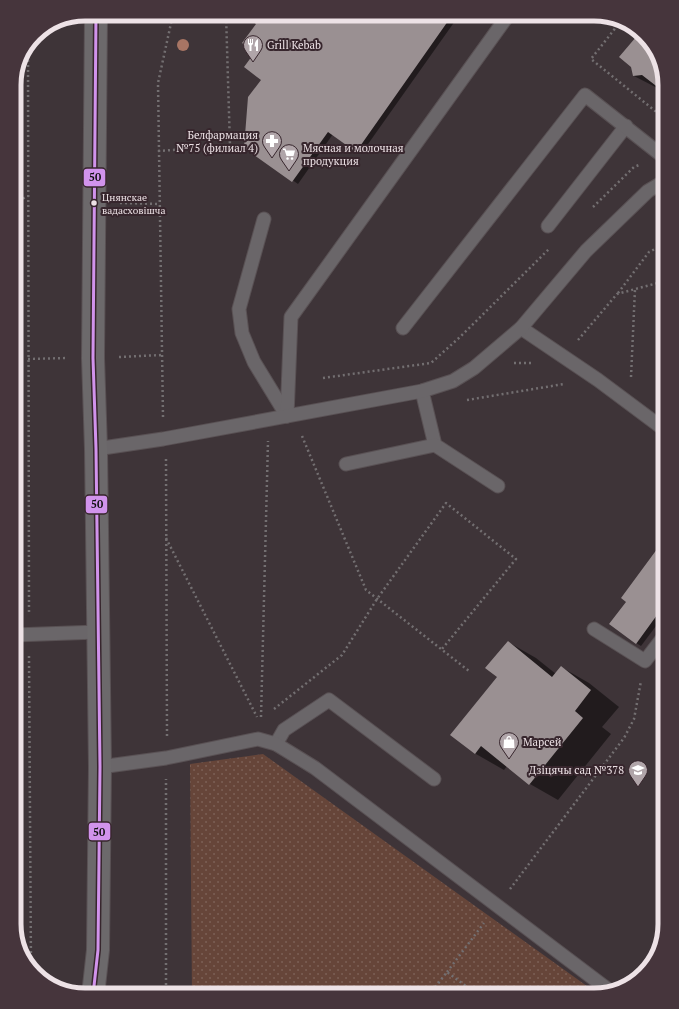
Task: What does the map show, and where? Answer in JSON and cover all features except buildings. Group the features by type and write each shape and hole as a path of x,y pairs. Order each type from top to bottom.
{"main road":[{"path":"94,988 98,950 100,767 96,449 93,358 96,21"}],"lane":[{"path":"288,416 291,317 504,21"},
{"path":"403,328 585,95 658,151"},
{"path":"548,226 626,126"},
{"path":"96,449 164,439 422,391 453,381 474,368 521,328 586,251 648,190 658,185"},
{"path":"264,219 239,310 242,333 254,362 288,416"},
{"path":"521,328 658,425"},
{"path":"422,391 435,445 498,486"},
{"path":"346,464 435,445"},
{"path":"594,629 645,661 658,644"},
{"path":"21,636 98,632"},
{"path":"276,744 284,730 329,700 434,778"},
{"path":"100,767 166,758 258,739 276,744 315,768 604,987"}],"path":[{"path":"166,988 166,452 164,439 158,83 171,21"},
{"path":"158,151 230,146 226,21"},
{"path":"617,25 591,59 658,113"},
{"path":"28,56 31,958"},
{"path":"590,210 634,167 658,158"},
{"path":"21,200 28,196"},
{"path":"95,203 160,204"},
{"path":"323,378 431,362 460,337 551,247"},
{"path":"512,363 536,363 552,370 618,294 649,252 658,248"},
{"path":"618,294 658,283"},
{"path":"630,380 635,289"},
{"path":"299,429 366,590 469,671"},
{"path":"166,537 261,724 268,434"},
{"path":"273,710 342,655 377,599 446,503 516,560 442,650"},
{"path":"506,894 624,738 634,719 645,661"},
{"path":"434,988 484,923"},
{"path":"447,972 469,988"}],"shaded area":[{"path":"263,754 590,988 192,988 190,764"}],"transit line":[{"name":"50","path":"94,988 98,950 100,767 96,449 93,358 96,21"}],"place":[{"name":"Grill Kebab","path":"253,62"},
{"name":"Белфармация №75 (филиал 4)","path":"272,158"},
{"name":"Мясная и молочная продукция","path":"289,171"},
{"name":"Цнянскае вадасховішча","path":"94,203"},
{"name":"Марсей","path":"509,759"},
{"name":"Дзіцячы сад №378","path":"638,787"}]}
